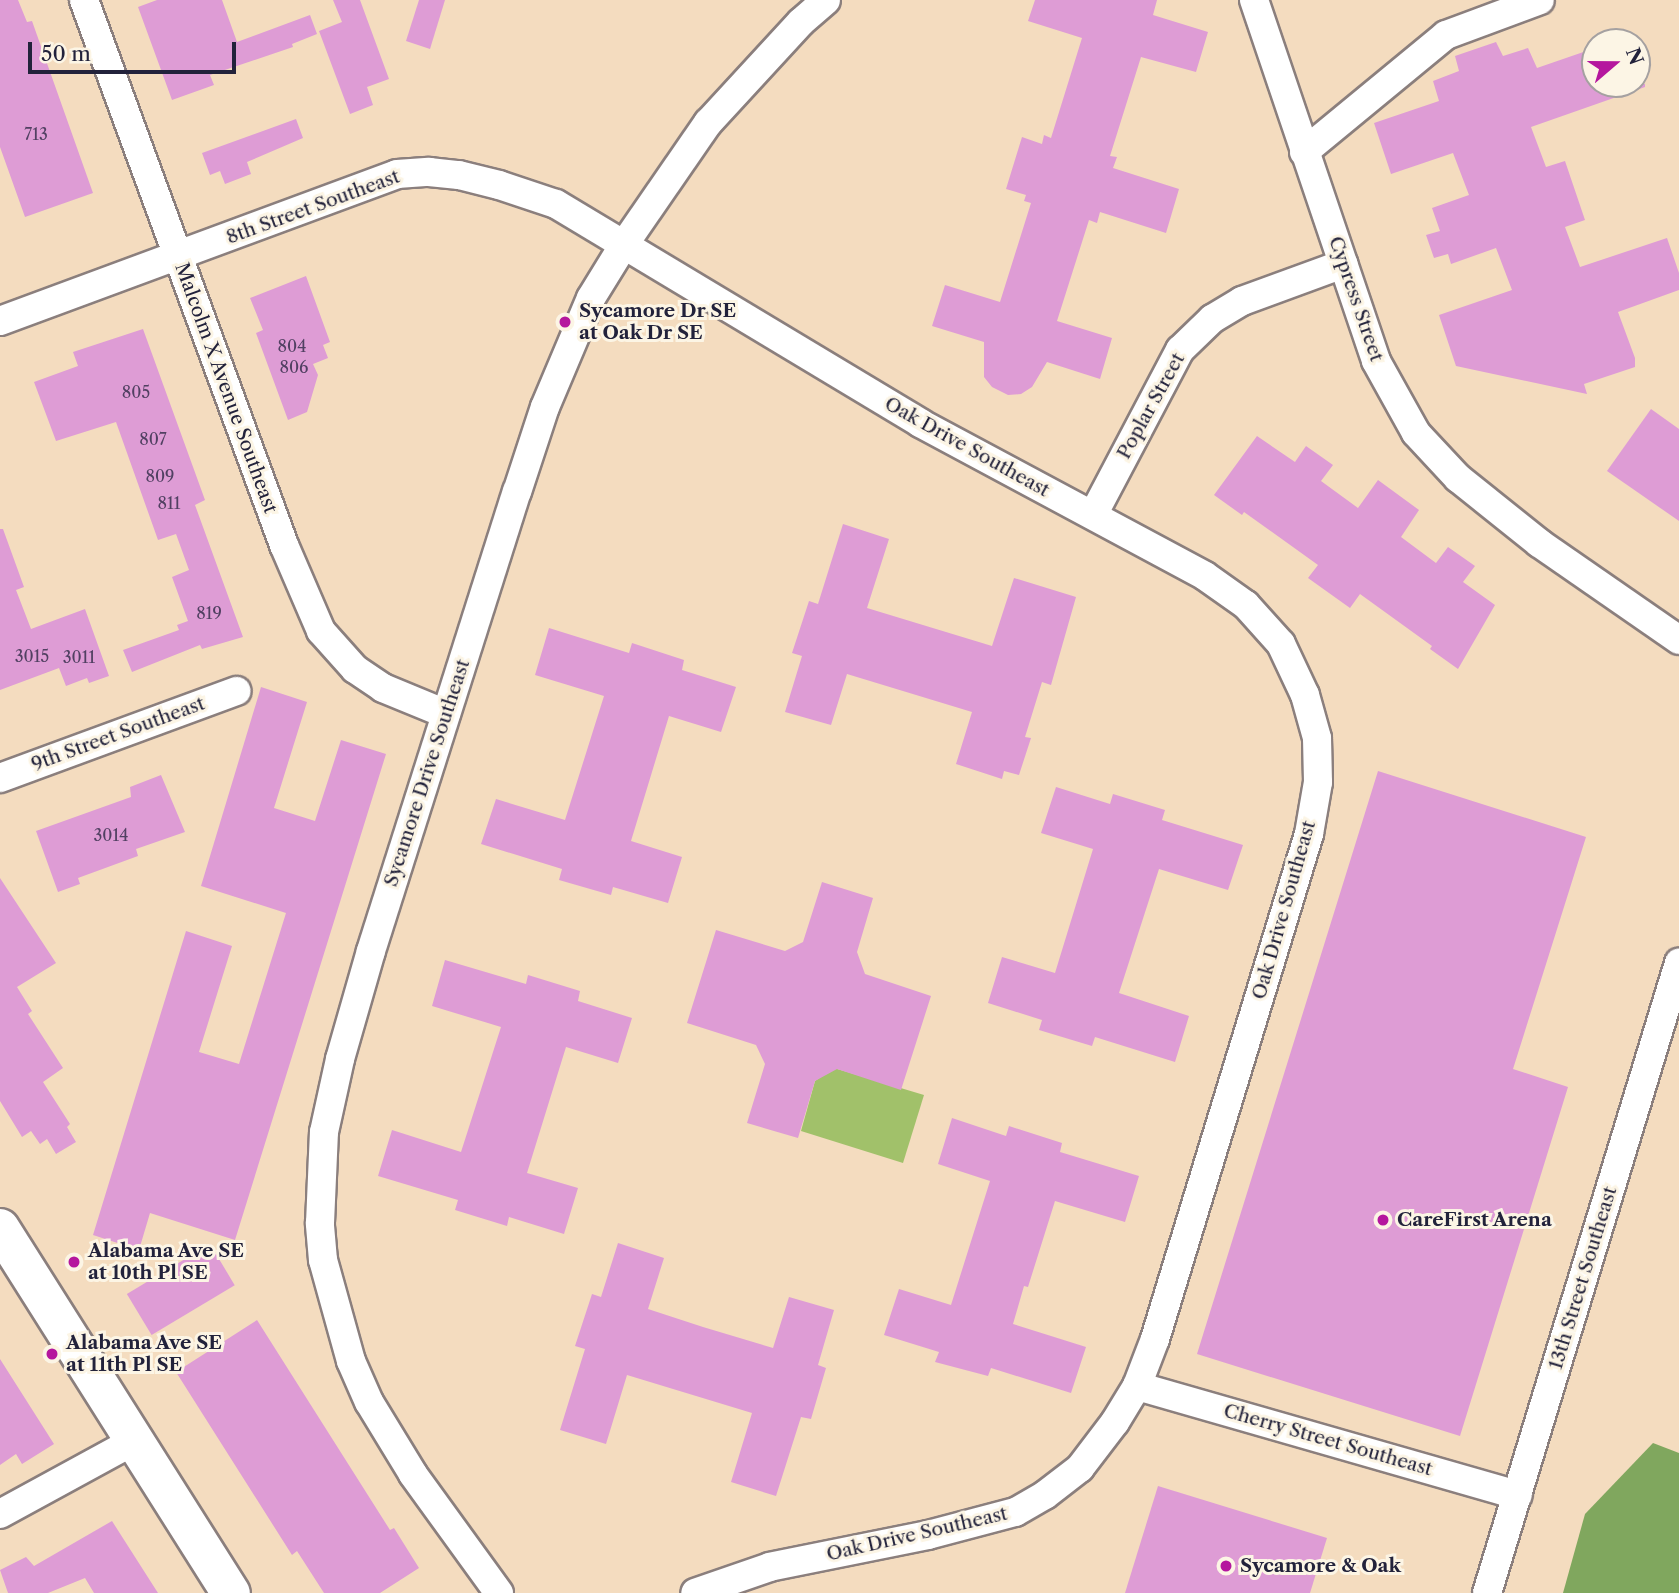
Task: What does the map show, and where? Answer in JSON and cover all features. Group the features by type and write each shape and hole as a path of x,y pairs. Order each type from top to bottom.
{"main road":[{"path":"0,1228 231,1593"}],"street":[{"name":"Malcolm X Avenue Southeast","path":"84,0 284,545 321,631 355,669 383,688 446,715"},
{"name":"Sycamore Drive Southeast","path":"499,1593 412,1474 369,1402 351,1361 332,1299 320,1223 324,1132 340,1059 446,715 545,407 591,298 623,246 708,123 801,22 826,0"},
{"name":"Cypress Street","path":"1254,0 1376,361 1416,433 1458,478 1539,543 1679,640"},
{"path":"1304,152 1436,41 1540,0"},
{"name":"8th Street Southeast","path":"0,321 397,174 459,174 531,194 556,204 623,246"},
{"name":"Oak Drive Southeast","path":"623,246 920,423 1205,576 1246,605 1281,644 1305,695 1317,738 1318,782 1309,834 1155,1339 1138,1386 1115,1422 1080,1468 1015,1512 928,1535 769,1566 695,1593"},
{"name":"Poplar Street","path":"1093,515 1180,350 1212,319 1242,301 1343,264"},
{"name":"9th Street Southeast","path":"0,778 237,691"},
{"name":"13th Street Southeast","path":"1488,1593 1679,963"},
{"name":"Cherry Street Southeast","path":"1138,1386 1518,1495"},
{"path":"0,1514 135,1441"}],"green space":[{"path":"834,1068 924,1095 903,1163 801,1131 815,1081"},
{"path":"1653,1443 1679,1453 1679,1593 1563,1593 1585,1514"}],"building":[{"path":"0,0 18,0 27,22 32,21 93,193 25,217 0,147"},
{"path":"157,0 222,0 237,42 310,15 317,34 292,44 293,47 210,75 214,85 172,100 138,7"},
{"path":"333,0 360,0 389,79 367,87 373,105 350,114 319,31 342,22"},
{"path":"419,0 445,0 430,49 406,41"},
{"path":"1035,0 1157,0 1153,15 1208,32 1196,72 1141,57 1110,156 1117,157 1113,168 1179,189 1166,233 1100,212 1097,223 1089,220 1057,321 1112,338 1100,379 1047,362 1032,387 1021,394 1008,395 992,387 984,377 984,342 932,326 945,285 1000,302 1031,203 1024,201 1026,195 1006,189 1022,137 1042,144 1044,135 1051,138 1082,38 1028,21"},
{"path":"1496,42 1503,56 1528,48 1537,68 1581,53 1581,98 1614,98 1531,127 1546,167 1565,161 1585,220 1565,227 1580,267 1667,238 1679,273 1679,290 1618,312 1635,358 1635,367 1584,384 1587,394 1456,366 1439,315 1512,290 1496,248 1451,264 1448,254 1434,258 1426,235 1440,231 1432,208 1469,195 1453,153 1391,174 1374,123 1439,101 1433,81 1459,71 1455,56"},
{"path":"296,119 303,138 247,162 251,174 225,184 220,171 210,175 202,153"},
{"path":"306,276 330,342 323,345 328,358 313,364 318,375 307,412 288,420 256,333 263,330 250,298"},
{"path":"143,329 205,500 195,505 243,637 202,649 200,645 132,672 123,650 179,630 177,625 188,621 172,577 189,570 176,534 158,540 116,422 56,441 34,382 78,366 73,352"},
{"path":"1651,409 1679,429 1679,521 1607,471"},
{"path":"1257,436 1295,462 1306,446 1333,465 1321,481 1358,508 1378,480 1419,510 1401,537 1436,563 1448,547 1475,566 1463,582 1495,605 1458,669 1430,649 1432,646 1360,594 1350,608 1308,578 1318,565 1244,512 1242,515 1214,495"},
{"path":"843,524 889,539 867,608 992,646 1014,578 1076,597 1051,685 1042,682 1025,737 1031,738 1019,775 1004,771 1002,779 956,764 972,712 847,674 831,725 785,712 802,656 792,653 809,601 818,604"},
{"path":"0,529 3,529 24,587 16,590 31,629 85,609 109,676 89,683 87,678 66,686 59,668 0,690"},
{"path":"549,628 629,653 632,643 684,660 682,670 736,687 721,732 669,716 631,841 682,857 668,903 613,887 611,895 559,880 562,869 481,844 496,799 565,820 604,696 535,675"},
{"path":"261,687 307,702 274,808 315,821 341,740 386,754 235,1240 150,1213 139,1250 93,1235 186,931 232,946 199,1052 239,1064 286,913 201,886"},
{"name":"CareFirst Arena","path":"1378,771 1586,837 1513,1069 1568,1087 1460,1436 1197,1354"},
{"path":"161,775 185,832 136,849 138,856 78,878 80,884 58,892 36,831 131,797 130,787"},
{"path":"1056,787 1110,804 1113,794 1165,810 1162,820 1243,845 1228,890 1159,869 1119,993 1189,1016 1175,1062 1095,1037 1092,1046 1039,1030 1042,1020 988,1003 1002,957 1055,973 1093,849 1041,833"},
{"path":"0,878 56,963 17,987 32,1011 28,1014 63,1068 43,1082 70,1124 67,1127 76,1142 56,1154 47,1139 40,1144 31,1131 22,1137 0,1101"},
{"path":"822,882 873,898 857,952 865,974 931,996 901,1090 837,1069 815,1081 798,1138 747,1123 765,1064 756,1045 687,1023 716,930 785,951 803,942"},
{"path":"445,960 526,984 528,975 580,991 578,1001 632,1018 618,1063 566,1047 527,1173 578,1188 564,1234 509,1217 507,1226 455,1210 458,1200 378,1176 392,1130 461,1152 501,1027 432,1006"},
{"path":"952,1118 1006,1136 1009,1126 1062,1143 1060,1152 1139,1176 1125,1222 1055,1201 1028,1287 1024,1286 1013,1324 1086,1347 1071,1393 991,1368 988,1376 935,1362 939,1352 884,1335 899,1289 951,1305 990,1181 938,1164"},
{"path":"618,1243 664,1258 648,1309 703,1327 773,1348 789,1297 834,1310 818,1365 826,1368 811,1419 801,1417 776,1496 731,1482 752,1413 627,1375 606,1444 560,1430 585,1349 575,1346 592,1294 601,1297"},
{"path":"210,1244 235,1285 152,1335 127,1294"},
{"path":"257,1320 390,1530 394,1528 419,1568 380,1593 324,1593 297,1551 292,1555 176,1372"},
{"path":"0,1359 54,1444 22,1464 16,1454 0,1465"},
{"name":"Sycamore & Oak","path":"1158,1486 1327,1538 1310,1593 1125,1593"},
{"path":"112,1521 158,1593 94,1593 85,1578 48,1593 8,1593 0,1570 26,1557 34,1566"}],"place":[{"name":"Sycamore Dr SE at Oak Dr SE","path":"565,322"},
{"name":"CareFirst Arena","path":"1383,1220"},
{"name":"Alabama Ave SE at 10th Pl SE","path":"74,1262"},
{"name":"Alabama Ave SE at 11th Pl SE","path":"52,1354"},
{"name":"Sycamore & Oak","path":"1226,1566"}]}
